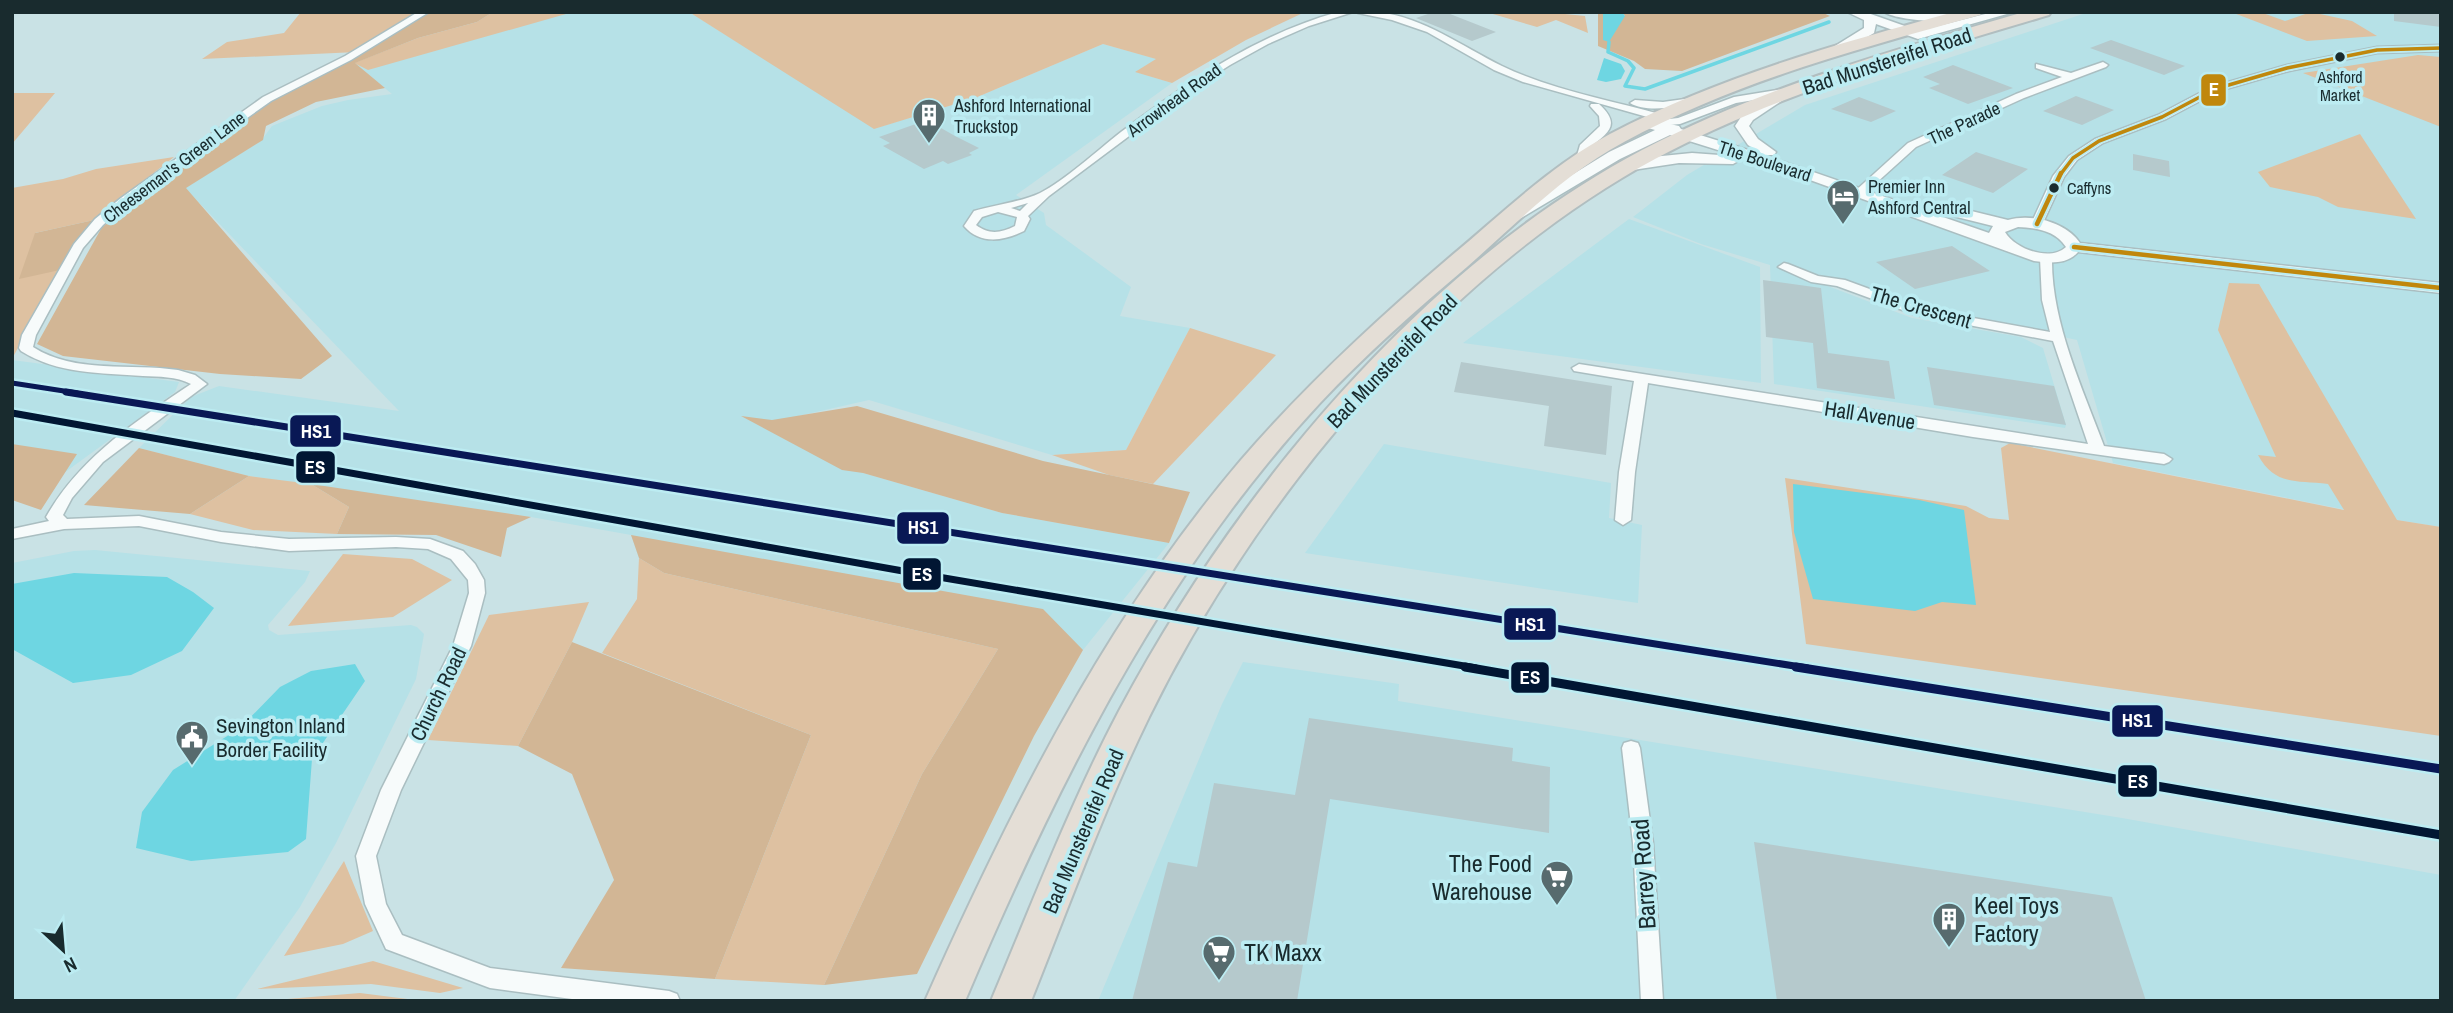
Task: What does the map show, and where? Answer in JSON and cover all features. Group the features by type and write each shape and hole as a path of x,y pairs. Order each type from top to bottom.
{"highway":[{"name":"Bad Munstereifel Road","path":"941,995 1047,779 1114,662 1164,582 1218,508 1308,401 1346,363 1545,186 1582,159 1671,127 1788,93 1955,17 1974,12"},
{"name":"Bad Munstereifel Road","path":"1011,1001 1098,791 1153,678 1197,602 1247,525 1335,419 1441,307 1543,221 1626,167 1698,100 1744,80 1840,49 2043,12"}],"street":[{"name":"Cheeseman's Green Lane","path":"64,524 54,517 66,493 81,475 110,450 200,384 195,379 178,374 68,365 38,358 26,348 29,335 78,247 99,222 125,200 227,126 267,99 348,58 425,12"},
{"name":"Arrowhead Road","path":"1312,23 1331,12"},
{"name":"Arrowhead Road","path":"1045,194 978,214 970,222 970,226 978,233 1004,235 1024,224 1022,215 1045,194 1213,69 1256,46 1312,23 1349,12"},
{"path":"1349,12 1381,14 1410,22"},
{"path":"1391,12 1446,38 1498,68 1595,106 1671,127"},
{"path":"1853,12 1871,16 1914,37 2008,12"},
{"path":"1890,12 1924,17 1955,17"},
{"path":"1840,49 1870,30 1871,16"},
{"path":"2441,48 2377,50 2287,68 2215,89 2162,117 2099,141 2073,159 2059,176 2037,224 2064,235 2074,247 2441,288"},
{"name":"The Parade","path":"1864,188 1912,145 2069,76 2103,65"},
{"path":"2039,66 2069,76"},
{"path":"1558,91 1648,104 1670,105 1698,100"},
{"path":"1769,152 1753,142 1742,126 1748,117 1788,93"},
{"path":"1584,94 1671,127"},
{"path":"1582,159 1584,147 1605,130 1606,126 1604,115 1595,106"},
{"path":"1515,215 1671,127"},
{"name":"The Boulevard","path":"1671,127 1793,169 1961,214 2007,224 2037,224"},
{"name":"The Boulevard","path":"1671,127 1769,152 2003,243 2027,255 2046,258"},
{"path":"1626,167 1644,162 1697,157 1793,169"},
{"path":"1001,209 1022,215"},
{"path":"2003,243 1997,232 2007,224"},
{"path":"2074,247 2072,253 2065,256 2046,258 2044,270 2051,310 2098,450"},
{"name":"The Crescent","path":"1784,267 1815,279 1840,283 1921,312 2060,338"},
{"name":"Hall Avenue","path":"1579,368 2164,459"},
{"path":"1622,520 1642,378"},
{"name":"Church Road","path":"12,534 64,524 139,521 221,537 289,545 416,542 446,549 457,555 469,568 475,580 475,605 463,646 390,790 366,856 376,904 394,942 490,978 669,1001"},
{"name":"Barrey Road","path":"1631,748 1643,843 1652,1001"}],"shaded area":[{"path":"301,12 419,12 357,52 202,59 227,42 284,33"},
{"path":"429,12 493,12 477,22 418,38 355,63 385,88 316,102 266,126 263,140 186,188 332,356 301,379 220,374 63,356 37,344 102,227 269,100 374,45"},
{"path":"493,12 573,12 368,70 354,63 418,38 477,22"},
{"path":"541,12 689,12 876,128 975,98 1103,44 1157,59 1136,72 1172,83 1016,195 1044,213 1046,225 1131,287 1120,316 1190,328 1126,450 1052,455 869,400 794,417 863,473 1002,513 1169,543 1083,650 992,648 639,558 631,535 531,517 249,476 139,448 191,397 219,386 399,411 185,188 261,141 272,126 322,106 392,94 354,63"},
{"path":"689,12 1305,12 1246,40 1172,83 1135,72 1156,59 1103,44 975,98 874,129"},
{"path":"1486,12 1545,12 1585,16 1588,33 1556,20 1537,27"},
{"path":"1598,12 1625,16 1622,12 1821,12 1830,16 1682,71 1645,69 1634,61 1598,46"},
{"path":"2089,12 2441,12 2441,527 2113,463 2077,340 1896,302 1783,269 1912,318 2021,337 2043,348 2066,425 2065,428 1774,384 1770,265 1701,244 1633,217 1687,175 1805,105"},
{"path":"2231,12 2260,12 2285,21 2311,12 2352,21 2377,36 2307,41"},
{"path":"2418,55 2441,57 2441,127 2303,73"},
{"path":"12,93 55,93 12,144"},
{"path":"2360,134 2416,219 2338,207 2318,197 2270,187 2258,172"},
{"path":"174,157 94,220 35,233 60,270 12,359 12,188 63,179 96,169"},
{"path":"1629,219 1760,267 1761,383 1463,343"},
{"path":"94,220 60,270 19,279 35,233"},
{"path":"2229,283 2259,284 2397,520 2441,527 2441,736 1806,644 1785,478 1966,506 1989,518 2009,520 2001,448 2010,443 2344,510 2328,484 2279,477 2258,455 2276,457 2218,330"},
{"path":"1190,328 1276,355 1153,484 1109,475 1052,455 1126,450"},
{"path":"12,360 179,382 175,392 64,473 12,465"},
{"path":"857,406 1043,461 1190,492 1169,543 1002,513 863,473 842,470 741,416 772,420"},
{"path":"12,444 77,454 41,510 12,500"},
{"path":"1384,444 1611,483 1609,518 1642,525 1638,603 1305,553"},
{"path":"139,448 249,476 190,514 84,505"},
{"path":"249,476 311,484 349,507 337,534 253,530 190,514"},
{"path":"311,484 531,517 507,528 501,557 436,535 337,534 349,507"},
{"path":"631,535 1043,609 1083,650 1034,736 917,974 824,985 922,774 998,649 664,573 639,558"},
{"name":"Sevington Inland Border Facility","path":"95,550 310,571 305,582 268,625 269,630 278,635 411,625 424,634 416,679 336,843 300,907 234,1001 12,1001 12,563 74,551"},
{"path":"343,554 412,559 452,580 393,617 288,626"},
{"path":"639,558 664,573 998,649 922,774 824,985 715,979 811,735 602,653 637,599"},
{"path":"589,602 572,642 518,746 428,740 489,615"},
{"path":"572,642 811,735 715,979 561,968 614,880 572,774 518,746"},
{"path":"1243,662 1399,684 1398,701 2122,818 2441,875 2441,1001 1098,1001 1222,704"},
{"path":"344,861 373,931 343,944 284,956"},
{"path":"373,961 463,988 440,993 371,984 257,989"},
{"path":"360,993 423,1001 263,1001"}],"water":[{"path":"1603,12 1622,12 1625,16 1609,42 1603,40"},
{"path":"1604,58 1621,64 1625,71 1621,79 1606,82 1597,80"},
{"path":"1793,484 1919,500 1964,510 1976,605 1942,602 1915,611 1813,599 1794,532"},
{"path":"74,573 167,577 214,608 182,651 131,675 73,683 12,649 12,584"},
{"path":"355,664 365,681 312,759 306,839 288,852 191,861 136,848 142,812 173,770 240,728 280,687 311,671"}],"building":[{"path":"1434,12 1445,12 1496,32 1472,41 1416,18"},
{"path":"2394,12 2441,12 2441,27 2394,21"},
{"path":"2111,40 2185,66 2164,75 2090,48"},
{"path":"1953,65 2013,88 1968,104 1929,88 1940,84 1923,77"},
{"path":"2076,96 2114,110 2082,125 2043,111"},
{"path":"1859,97 1896,111 1871,122 1831,109"},
{"name":"Ashford International Truckstop","path":"927,120 979,148 969,153 972,155 948,164 943,161 924,169 883,146 890,143 879,137"},
{"path":"1976,152 2028,169 1993,193 1942,175"},
{"path":"2133,154 2169,161 2170,177 2133,170"},
{"path":"1952,246 1990,271 1915,289 1876,262"},
{"path":"1763,280 1821,288 1828,353 1889,361 1895,399 1817,388 1813,343 1766,337"},
{"path":"1461,362 1612,386 1606,455 1544,446 1549,406 1454,392"},
{"path":"1927,367 2054,386 2066,425 1934,405"},
{"path":"1309,718 1513,748 1512,761 1550,767 1549,833 1330,799 1297,1001 1132,1001 1168,862 1197,867 1214,783 1295,795"},
{"name":"Keel Toys Factory","path":"1754,842 2112,897 2146,1001 1777,1001"}],"waterway":[{"path":"1609,42 1608,52 1628,61 1634,68 1625,86 1645,89 1829,22"}],"transit line":[{"name":"E","path":"2037,224 2059,176 2073,158 2099,141 2162,117 2215,89 2287,68 2377,50 2441,48"},
{"name":"E","path":"2074,247 2441,288"},
{"name":"HS1","path":"12,383 2441,769"},
{"name":"ES","path":"12,413 903,571 2441,835"}],"place":[{"name":"Ashford Market","path":"2340,57"},
{"name":"Ashford International Truckstop","path":"929,145"},
{"name":"Caffyns","path":"2054,188"},
{"name":"Premier Inn Ashford Central","path":"1843,226"},
{"name":"Sevington Inland Border Facility","path":"192,767"},
{"name":"The Food Warehouse","path":"1557,907"},
{"name":"Keel Toys Factory","path":"1949,949"},
{"name":"TK Maxx","path":"1219,982"}]}
